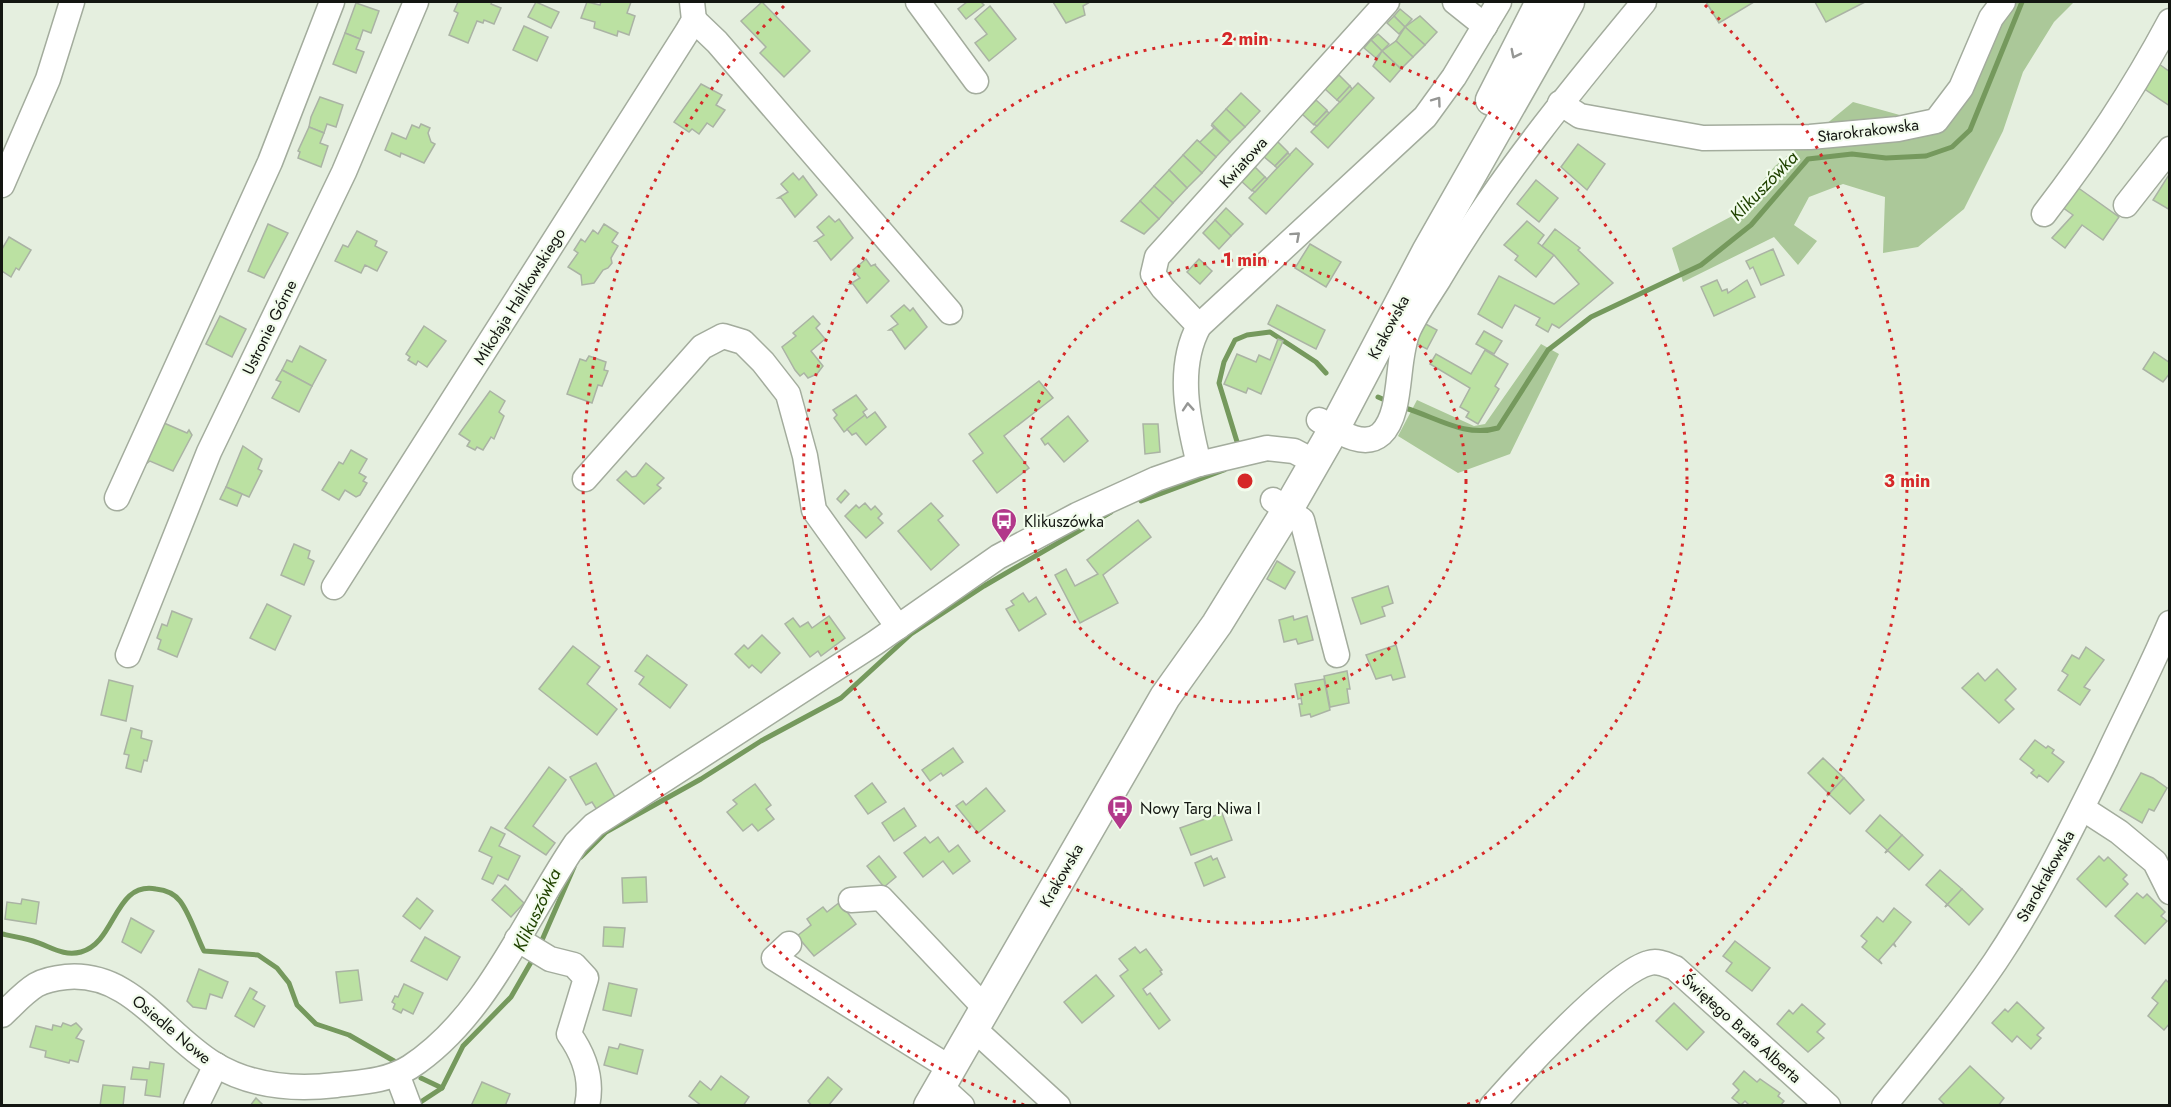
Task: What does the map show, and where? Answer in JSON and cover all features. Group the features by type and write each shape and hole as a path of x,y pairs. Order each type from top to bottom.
{"main road":[{"name":"Krakowska","path":"1326,424 1401,272 1541,2"},
{"name":"Krakowska","path":"945,1091 979,1018 1165,697 1198,647 1217,624 1280,504 1569,2"}],"street":[{"path":"2,185 48,79 72,2"},
{"path":"117,498 270,162 332,2"},
{"name":"Ustronie Górne","path":"128,655 209,452 344,172 416,2"},
{"path":"918,2 976,81"},
{"name":"Kwiatowa","path":"1199,326 1163,288 1154,274 1157,258 1387,2"},
{"path":"1455,2 1485,26"},
{"path":"1199,464 1189,424 1186,371 1192,339 1199,326 1425,117 1454,77 1499,2"},
{"path":"1326,424 1359,440 1370,440 1385,429 1395,402 1408,331 1455,252 1500,184 1560,104 1644,2"},
{"name":"Starokrakowska","path":"1560,104 1580,116 1703,138 1810,137 1898,129 1936,121 1961,88 1991,18 2003,2"},
{"path":"695,7 717,42 950,312"},
{"name":"Mikołaja Halikowskiego","path":"334,587 695,7"},
{"path":"2044,214 2102,138 2139,80 2169,21"},
{"path":"2126,205 2169,149"},
{"path":"585,480 702,347 723,336 742,342 763,362 788,394 805,456 814,510 898,627"},
{"path":"404,1092 429,1052 485,991 523,943 563,862 576,843 594,825 898,627 998,557 1077,515 1156,479 1199,464 1267,448 1307,458"},
{"path":"1280,504 1302,520 1337,655"},
{"name":"Starokrakowska","path":"1884,1106 1995,962 2023,917 2082,808 2139,693 2169,623"},
{"path":"2082,808 2119,832 2155,862 2169,892"},
{"path":"851,900 881,898 979,1018 1058,1106"},
{"path":"523,943 550,959 574,965 586,978 569,1034 583,1054 590,1093 587,1106"},
{"path":"789,944 774,958 945,1091"},
{"name":"Świętego Brata Alberta","path":"1492,1106 1599,997 1627,972 1650,962 1660,962 1675,968 1828,1106"},
{"name":"Osiedle Nowe","path":"2,1015 38,984 51,979 94,978 125,990 193,1050 216,1065 258,1082 300,1089 354,1083 404,1092"},
{"path":"196,1106 216,1065"}],"green space":[{"path":"2014,2 2074,2 2054,22 2023,72 2003,131 1964,209 1918,247 1883,253 1885,197 1843,184 1809,197 1794,225 1817,241 1798,265 1774,237 1683,282 1672,248 1734,215 1775,166 1853,102 1907,117 1942,132 1975,80 2004,16"},
{"path":"1541,344 1559,354 1510,454 1458,473 1398,436 1417,400 1474,426 1485,424"}],"building":[{"path":"458,2 492,2 491,4 501,8 494,24 484,20 483,23 477,21 468,43 449,35 458,13 454,11"},
{"path":"536,2 559,12 551,28 528,17"},
{"path":"587,2 600,5 601,2 631,2 627,13 635,16 629,35 618,31 617,36 594,28 595,22 581,18"},
{"path":"762,2 810,51 784,77 760,53 766,47 741,21"},
{"path":"967,2 981,2 984,5 966,19 958,9"},
{"path":"1053,2 1090,2 1083,6 1085,15 1066,23"},
{"path":"1706,2 1754,2 1719,23"},
{"path":"1815,2 1865,2 1826,22"},
{"path":"356,3 379,11 371,33 363,30 360,39 345,33"},
{"path":"990,6 1016,39 989,61 975,43 987,34 975,19"},
{"path":"1400,9 1412,19 1405,27 1394,16"},
{"path":"1394,16 1405,27 1399,34 1387,23"},
{"path":"1420,16 1437,32 1425,45 1405,27"},
{"path":"524,26 548,37 537,61 513,50"},
{"path":"1405,27 1425,45 1413,57 1396,41"},
{"path":"345,33 360,39 356,49 364,52 356,73 333,64"},
{"path":"1378,34 1389,44 1382,51 1371,40"},
{"path":"1371,40 1382,51 1376,58 1364,48"},
{"path":"1396,41 1413,57 1401,69 1382,51"},
{"path":"1382,51 1401,69 1390,82 1373,66"},
{"path":"2159,64 2170,72 2170,106 2143,88"},
{"path":"1339,75 1350,86 1337,100 1325,89"},
{"path":"1358,83 1374,98 1328,148 1311,132"},
{"path":"701,84 722,95 716,105 725,110 713,127 707,123 699,134 692,129 689,132 674,122"},
{"path":"1350,86 1352,89 1340,102 1337,100"},
{"path":"1241,93 1260,111 1245,127 1226,109"},
{"path":"320,97 343,105 336,127 327,124 324,133 309,127"},
{"path":"1316,100 1327,110 1314,125 1302,114"},
{"path":"1226,109 1245,127 1230,142 1212,124"},
{"path":"1327,111 1329,113 1317,126 1314,124"},
{"path":"421,124 430,128 428,133 431,142 435,144 424,163 401,153 400,157 385,150 392,133 406,139 412,125 419,128"},
{"path":"1211,125 1230,142 1216,157 1197,140 1200,142 1214,128"},
{"path":"309,127 324,133 320,143 328,146 321,167 298,158 300,152 298,151"},
{"path":"1197,140 1216,157 1202,173 1183,155"},
{"path":"1277,141 1288,152 1275,166 1263,156"},
{"path":"1578,144 1605,164 1587,190 1561,167"},
{"path":"1296,148 1313,164 1266,214 1249,198"},
{"path":"1288,153 1290,155 1277,168 1275,166"},
{"path":"1183,155 1202,173 1187,188 1169,170"},
{"path":"1254,166 1265,177 1252,191 1240,180"},
{"path":"1169,170 1187,188 1173,203 1154,186"},
{"path":"793,173 799,180 803,176 817,195 795,217 781,198 778,198 788,192 781,184"},
{"path":"2170,173 2170,210 2153,200"},
{"path":"1265,177 1267,179 1255,192 1252,190"},
{"path":"1536,180 1558,198 1539,222 1517,204"},
{"path":"1154,186 1173,203 1159,219 1140,201"},
{"path":"2077,187 2119,217 2103,240 2082,225 2065,248 2052,238 2073,215 2062,207"},
{"path":"1140,201 1159,219 1144,234 1121,221"},
{"path":"1226,208 1243,224 1231,236 1215,220"},
{"path":"829,216 835,222 839,219 853,238 831,260 815,241 824,235 817,227"},
{"path":"1215,220 1231,236 1219,249 1203,233"},
{"path":"1527,221 1544,235 1538,243 1554,255 1536,277 1515,260 1518,256 1504,245"},
{"path":"268,224 288,233 264,278 248,271"},
{"path":"604,224 618,233 612,242 618,246 611,258 612,263 603,270 594,283 582,285 581,275 568,267 578,253 574,250 581,239 585,242 593,230 598,234"},
{"path":"1555,229 1580,248 1578,250 1613,283 1559,328 1552,324 1548,332 1536,325 1540,318 1515,305 1502,328 1478,314 1499,276 1554,304 1579,284 1554,255 1542,246"},
{"path":"357,231 377,241 375,246 387,252 377,271 365,265 361,273 335,261 343,245 348,247"},
{"path":"9,237 31,250 19,270 16,268 11,277 2,271 2,249"},
{"path":"1310,244 1341,262 1326,287 1295,268"},
{"path":"1773,249 1784,275 1761,285 1753,267 1750,269 1746,261"},
{"path":"866,259 871,266 876,264 889,281 867,303 853,284 850,284 860,278 853,270"},
{"path":"1199,259 1212,271 1200,284 1187,272"},
{"path":"1717,280 1722,291 1727,289 1728,293 1747,280 1755,297 1714,316 1701,287"},
{"path":"904,305 910,311 913,308 927,327 905,349 892,330 889,330 898,324 891,316"},
{"path":"1277,305 1325,330 1316,349 1268,324"},
{"path":"220,316 246,329 232,357 206,344"},
{"path":"813,316 820,324 816,328 825,339 811,351 823,366 817,374 808,378 804,373 800,376 782,347 796,336 793,333"},
{"path":"1422,322 1437,330 1427,349 1411,341"},
{"path":"424,326 446,341 427,367 418,361 416,365 408,360 410,357 406,354"},
{"path":"1484,331 1502,341 1494,354 1476,344"},
{"path":"1278,339 1283,341 1261,394 1248,388 1246,393 1224,384 1237,354 1256,362 1259,355 1270,360"},
{"path":"300,346 326,360 312,386 282,370 287,360 292,362"},
{"path":"1485,350 1508,364 1495,386 1499,389 1478,424 1466,417 1469,412 1460,407 1470,388 1430,364 1436,354 1471,374"},
{"path":"2154,352 2170,363 2170,373 2163,382 2143,369"},
{"path":"589,356 606,362 604,370 608,371 602,386 598,385 592,403 567,394 580,359 586,361"},
{"path":"282,370 312,386 299,412 272,398 281,382 276,380"},
{"path":"1039,381 1053,398 1004,436 1029,468 997,493 973,461 983,453 969,434"},
{"path":"490,391 505,401 499,412 504,416 494,439 491,437 483,450 477,447 475,450 467,446 470,441 459,434"},
{"path":"856,395 867,409 863,412 865,415 844,432 834,418 837,415 833,410"},
{"path":"875,412 886,427 866,445 856,433 852,435 847,429 865,415 867,418"},
{"path":"1068,416 1088,441 1064,462 1048,443 1045,445 1041,439"},
{"path":"164,423 187,433 189,430 192,435 173,471 150,461 146,464"},
{"path":"1143,424 1158,424 1160,452 1145,454"},
{"path":"243,446 262,459 258,469 262,471 249,497 226,487"},
{"path":"351,450 367,459 359,473 366,477 363,481 367,483 360,495 356,497 345,490 339,500 322,490 339,462 343,464"},
{"path":"646,463 664,478 657,485 661,488 644,504 617,480 626,471 632,477 636,476"},
{"path":"226,487 242,494 237,506 220,499"},
{"path":"845,490 849,494 841,503 837,499"},
{"path":"865,503 871,510 875,506 882,514 878,518 883,523 866,538 845,516 856,505 859,508"},
{"path":"931,503 943,516 938,520 959,545 931,570 898,531"},
{"path":"1138,520 1151,537 1103,575 1118,603 1080,623 1055,575 1066,569 1075,586 1098,574 1087,560"},
{"path":"294,544 310,551 308,558 314,561 304,585 281,575"},
{"path":"1277,561 1295,572 1285,589 1267,579"},
{"path":"1388,586 1393,603 1382,607 1385,616 1361,624 1352,598"},
{"path":"1023,593 1029,602 1036,597 1046,614 1019,631 1006,609 1014,605 1011,601"},
{"path":"267,604 291,616 275,650 250,638"},
{"path":"172,611 192,619 177,657 158,649 161,640 157,638 162,624 167,626"},
{"path":"829,616 845,638 821,656 818,651 810,657 785,624 793,618 800,627 808,622 812,628"},
{"path":"1293,616 1294,620 1307,616 1313,640 1298,644 1296,639 1284,642 1279,620"},
{"path":"762,635 780,653 761,673 752,665 749,668 735,654 744,645 748,649"},
{"path":"1396,645 1405,677 1393,680 1391,675 1376,679 1366,655"},
{"path":"573,646 600,667 587,684 617,709 597,735 539,689"},
{"path":"2086,647 2104,660 2084,687 2090,690 2080,705 2058,690 2068,675 2062,671 2072,655 2079,659"},
{"path":"647,655 687,685 670,708 639,684 644,677 635,671"},
{"path":"1997,669 2016,689 2005,700 2014,709 1999,723 1962,688 1978,673 1985,681"},
{"path":"1347,671 1350,689 1347,689 1349,703 1330,707 1324,676"},
{"path":"1324,679 1330,710 1311,717 1310,714 1301,716 1299,704 1302,704 1301,698 1298,699 1295,684"},
{"path":"109,680 133,686 126,721 101,715"},
{"path":"131,728 142,731 141,738 152,741 147,761 144,760 141,772 126,768 129,755 124,754"},
{"path":"2035,740 2046,748 2048,746 2054,750 2052,753 2064,762 2048,782 2039,775 2037,778 2031,773 2034,770 2020,759"},
{"path":"953,748 963,762 943,776 941,773 930,781 922,770"},
{"path":"1823,758 1844,778 1827,796 1828,793 1808,773"},
{"path":"596,763 616,799 597,810 592,802 586,805 570,777"},
{"path":"549,767 566,780 533,826 555,843 546,855 505,828"},
{"path":"2141,773 2167,788 2154,811 2149,809 2142,823 2120,810"},
{"path":"1844,778 1864,800 1850,814 1829,794 1827,796"},
{"path":"872,783 886,802 868,814 855,796"},
{"path":"755,784 771,805 766,809 774,819 758,831 752,824 743,831 727,812 737,804 733,800"},
{"path":"986,788 1005,811 978,833 956,806 963,801 966,805"},
{"path":"904,808 916,826 894,841 882,823"},
{"path":"1222,813 1232,840 1191,855 1180,828"},
{"path":"1880,815 1902,835 1885,853 1887,850 1866,831"},
{"path":"491,827 505,834 499,846 520,856 508,880 498,875 493,884 482,879 492,857 479,851"},
{"path":"1902,835 1923,855 1909,870 1888,851 1885,853"},
{"path":"925,837 930,843 938,837 949,852 958,845 970,861 953,874 943,861 923,877 904,853"},
{"path":"879,856 896,877 884,887 867,866"},
{"path":"1211,856 1213,860 1217,858 1225,877 1204,886 1195,863"},
{"path":"2099,856 2104,861 2108,857 2127,875 2123,879 2128,884 2106,907 2077,879"},
{"path":"1940,870 1962,889 1945,907 1947,904 1926,885"},
{"path":"646,877 647,902 623,903 622,878"},
{"path":"505,885 524,903 511,917 492,900"},
{"path":"1962,889 1983,909 1969,925 1948,905 1945,907"},
{"path":"2137,893 2143,898 2147,894 2165,912 2161,916 2167,921 2145,944 2115,916"},
{"path":"417,898 433,911 420,929 403,916"},
{"path":"22,899 39,902 36,924 5,919 7,902 21,904"},
{"path":"840,902 856,924 814,956 797,936 811,925 807,919 823,907 827,912"},
{"path":"1894,908 1911,922 1894,943 1896,947 1893,944 1879,960 1882,964 1862,947 1867,941 1861,936 1877,917 1883,922"},
{"path":"131,918 154,931 141,953 122,942"},
{"path":"604,927 625,928 623,947 603,946"},
{"path":"425,937 460,957 447,980 411,961"},
{"path":"1735,941 1770,968 1752,991 1726,971 1732,963 1723,956"},
{"path":"1135,947 1140,953 1146,949 1162,970 1160,971 1162,974 1143,989 1147,995 1150,993 1170,1020 1159,1029 1120,976 1128,970 1119,959"},
{"path":"199,969 228,982 222,998 210,994 206,1009 193,1007 187,1001"},
{"path":"358,970 362,1000 340,1003 336,972"},
{"path":"1096,975 1114,996 1082,1023 1064,1002"},
{"path":"2166,980 2170,984 2170,1023 2164,1030 2148,1016 2158,1003 2152,998"},
{"path":"609,983 637,989 631,1016 603,1010"},
{"path":"404,984 423,993 413,1014 403,1009 401,1013 393,1009 395,1004 392,1002 395,996 398,997"},
{"path":"250,988 257,992 253,999 265,1006 254,1027 235,1016"},
{"path":"2017,1002 2044,1028 2037,1035 2041,1038 2031,1049 2017,1036 2012,1042 1992,1023 2005,1009 2008,1012"},
{"path":"1674,1003 1704,1032 1687,1050 1656,1021"},
{"path":"1802,1004 1825,1024 1817,1032 1824,1038 1808,1052 1777,1024 1789,1010 1793,1014"},
{"path":"63,1023 71,1026 76,1023 82,1029 76,1038 84,1041 78,1062 70,1060 69,1063 45,1057 46,1051 30,1047 36,1026 52,1030 53,1025 61,1027"},
{"path":"620,1044 643,1050 637,1074 604,1065 609,1047 618,1049"},
{"path":"150,1062 164,1064 160,1097 145,1095 147,1080 131,1079 133,1067 149,1069"},
{"path":"1970,1066 2004,1098 1998,1106 1946,1106 1939,1099"},
{"path":"1744,1071 1757,1082 1760,1079 1780,1093 1778,1096 1784,1101 1780,1106 1750,1106 1745,1101 1741,1105 1732,1098 1739,1090 1733,1084"},
{"path":"721,1076 749,1097 743,1106 702,1106 689,1096 700,1081 711,1090"},
{"path":"828,1077 842,1089 828,1106 812,1106 808,1101"},
{"path":"482,1082 510,1094 505,1106 471,1106"},
{"path":"103,1085 125,1087 123,1106 100,1106"},
{"path":"256,1098 264,1106 250,1106"}],"waterway":[{"name":"Klikuszówka","path":"1405,408 1462,428 1474,430 1498,428 1548,350 1591,317 1701,265 1751,225 1808,159 1852,154 1886,158 1926,156 1952,147 1970,130 2022,2"},
{"name":"Klikuszówka","path":"1238,445 1219,383 1224,362 1235,340 1247,335 1270,332 1316,362 1326,373"},
{"name":"Klikuszówka","path":"1378,397 1387,401"},
{"name":"Klikuszówka","path":"1141,501 1224,470"},
{"name":"Klikuszówka","path":"581,857 606,832 701,779 761,741 841,698 911,634 984,586 1111,512"},
{"name":"Klikuszówka","path":"539,947 574,867"},
{"path":"2,934 33,941 62,952 81,952 93,946 102,937 131,894 142,889 166,891 175,896 184,906 204,951 258,955 277,968 289,983 297,1005 316,1024 349,1035 394,1061"},
{"name":"Klikuszówka","path":"416,1105 442,1088 463,1046 511,997 534,957"},
{"path":"421,1078 442,1088"}],"place":[{"name":"Klikuszówka","path":"1004,544"},
{"name":"Nowy Targ Niwa I","path":"1120,831"}]}
